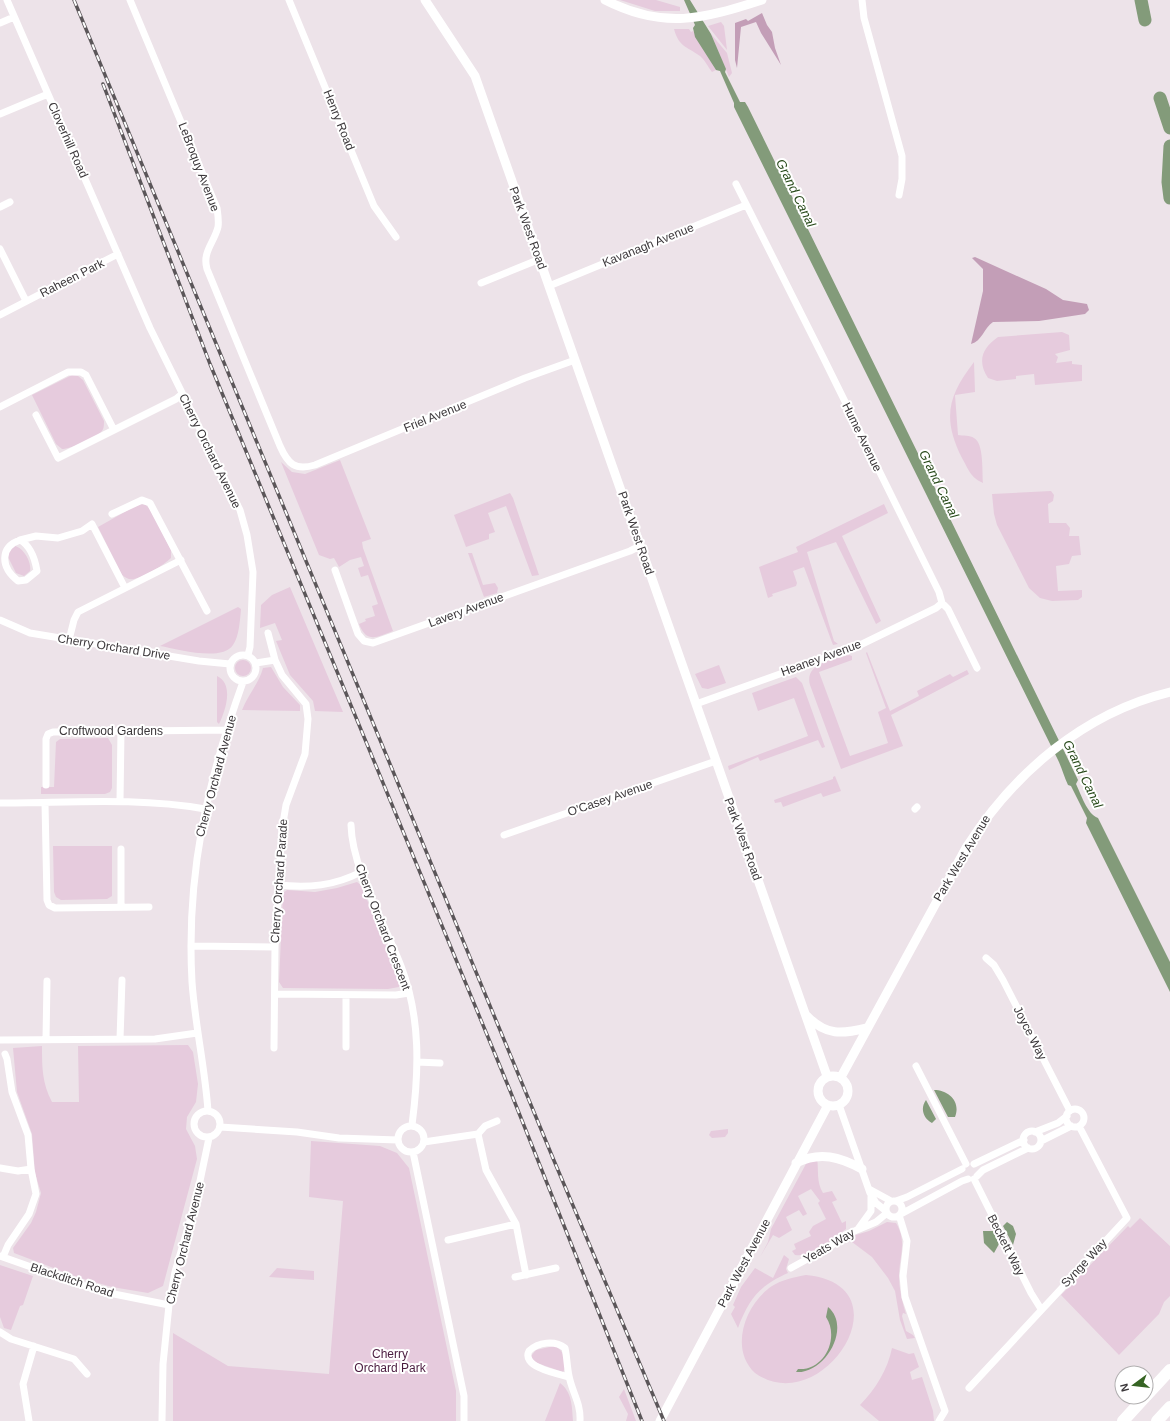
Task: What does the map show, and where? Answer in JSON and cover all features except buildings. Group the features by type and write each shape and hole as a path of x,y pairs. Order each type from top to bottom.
{"highway":[{"path":"1154,1387 1170,1370"},
{"path":"1123,1421 1137,1405"},
{"path":"1157,1421 1170,1407"}],"street":[{"name":"Cloverhill Road","path":"7,0 129,280"},
{"name":"LeBroquy Avenue","path":"130,0 216,208 219,219 218,228 206,255 207,269 284,456 294,466"},
{"name":"Henry Road","path":"289,0 374,206 396,237"},
{"name":"Park West Road","path":"425,0 474,76 540,259 827,1076"},
{"path":"606,0 639,14 676,20 692,19 711,15 762,0"},
{"path":"862,0 864,18 902,156 902,179 899,195"},
{"path":"0,23 14,18"},
{"path":"0,114 48,94"},
{"name":"Hume Avenue","path":"736,184 939,592 942,603 948,609 977,668"},
{"path":"0,206 10,202"},
{"name":"Kavanagh Avenue","path":"549,286 746,205"},
{"name":"Raheen Park","path":"0,250 26,301"},
{"name":"Raheen Park","path":"0,315 118,254"},
{"path":"481,283 540,259"},
{"name":"Cherry Orchard Avenue","path":"129,280 182,394 236,501 247,535 253,584 248,656"},
{"name":"Friel Avenue","path":"294,466 305,468 315,465 525,378 575,360"},
{"path":"0,407 68,372 81,372 86,375 114,430"},
{"path":"36,415 58,458 182,394"},
{"path":"112,514 142,500 150,503 207,611"},
{"path":"20,540 26,543 31,551 37,571 26,580 18,581 8,572 2,553 3,549 8,544 20,540 36,536 58,538 82,531 92,524 125,588"},
{"name":"Lavery Avenue","path":"335,570 358,634 364,641 373,643 630,551 640,546"},
{"path":"69,640 74,620 78,612 181,560"},
{"name":"Heaney Avenue","path":"696,704 858,646 925,614 942,603"},
{"name":"Cherry Orchard Drive","path":"0,620 30,633 199,661 230,664"},
{"name":"Cherry Orchard Parade","path":"268,633 275,660 282,675 306,704 308,719 303,764 290,793 284,814 274,946 274,1048"},
{"path":"238,656 248,656 256,663 257,668 254,676 243,682 232,676 230,664 238,656"},
{"path":"256,663 275,660"},
{"name":"Cherry Orchard Avenue","path":"208,1111 206,1080 197,1033 192,983 192,905 199,840 205,809 227,730 243,682"},
{"name":"Park West Avenue","path":"841,1077 926,918 983,822 1015,782 1042,758 1076,733 1120,708 1153,696 1170,692"},
{"name":"Croftwood Gardens","path":"46,785 46,739 48,734 53,732 227,730"},
{"path":"120,802 121,731"},
{"name":"O'Casey Avenue","path":"504,836 716,761"},
{"path":"0,803 120,802 185,805 205,809"},
{"path":"46,803 47,900 49,905 55,908 149,907"},
{"name":"Cherry Orchard Crescent","path":"351,825 352,845 361,872 401,967 409,993 417,1033 417,1062 412,1125"},
{"path":"121,849 121,907"},
{"path":"278,885 305,887 323,886 361,872"},
{"path":"191,946 274,946"},
{"name":"Joyce Way","path":"986,958 994,965 1003,980 1068,1114"},
{"path":"120,1039 122,980"},
{"path":"46,1039 47,981"},
{"path":"275,994 396,995 409,993"},
{"path":"346,995 346,1047"},
{"path":"806,1015 822,1029 831,1032 845,1033 867,1028"},
{"path":"0,1040 155,1039 197,1033"},
{"path":"2,1256 25,1222 34,1203 36,1194 31,1169 28,1135 12,1092 5,1054"},
{"path":"417,1062 440,1063"},
{"path":"916,1066 964,1167 962,1174 973,1178"},
{"path":"827,1076 841,1077 845,1080 849,1089 846,1099 839,1105 828,1105 818,1094 820,1083 827,1076"},
{"name":"Park West Avenue","path":"660,1421 828,1105"},
{"path":"839,1105 870,1191 876,1203 886,1212 893,1218 962,1181 973,1178 982,1170 1028,1148 1036,1148 1041,1141 1071,1126 1079,1126 1083,1122 1082,1114 1075,1110 1058,1123 1035,1132 1027,1133 1024,1140 974,1164 964,1167 907,1197 887,1204 886,1212"},
{"path":"208,1111 218,1117 220,1127 218,1132 209,1138 202,1137 194,1128 195,1118 199,1114 208,1111"},
{"path":"1068,1114 1067,1121 1071,1126"},
{"path":"424,1142 478,1134 485,1126 497,1121"},
{"path":"412,1125 422,1131 424,1142 420,1149 413,1152 404,1150 398,1140 400,1131 403,1128 412,1125"},
{"name":"Synge Way","path":"969,1388 1127,1218 1079,1126"},
{"path":"220,1127 297,1132 339,1138 398,1140"},
{"path":"1035,1132 1041,1141"},
{"path":"478,1134 486,1170 516,1224 526,1274"},
{"name":"Cherry Orchard Avenue","path":"162,1421 163,1364 169,1304 175,1272 196,1200 209,1138"},
{"path":"1024,1140 1028,1148"},
{"path":"413,1152 464,1396 464,1421"},
{"path":"796,1163 808,1158 827,1156 850,1163 862,1169"},
{"path":"973,1178 978,1171 974,1164"},
{"path":"0,1168 18,1171 31,1169"},
{"name":"Beckett Way","path":"973,1178 1030,1294 1042,1309"},
{"path":"870,1191 902,1206 900,1215 907,1241 902,1287 945,1411 940,1421"},
{"path":"858,1229 872,1208 870,1191"},
{"name":"Yeats Way","path":"791,1268 831,1246 845,1235 876,1222 886,1212"},
{"path":"448,1240 516,1224"},
{"name":"Blackditch Road","path":"2,1256 99,1291 169,1304"},
{"path":"515,1277 556,1268"},
{"path":"0,1332 7,1337 74,1359 87,1374"},
{"path":"569,1377 531,1363 528,1358 529,1351 537,1346 551,1342 559,1343 565,1348 569,1377 576,1393 580,1421"},
{"path":"29,1421 24,1384 34,1346"}],"green space":[{"path":"620,0 656,0 680,7 680,11 655,11"},
{"path":"721,22 724,26 727,50 708,26"},
{"path":"674,29 689,29 691,32 693,31 716,70 712,72 700,56 684,46 678,39"},
{"path":"711,34 727,53 732,73 729,77"},
{"path":"1062,332 1069,335 1070,350 1055,354 1058,357 1056,363 1072,361 1072,364 1082,365 1082,381 1035,385 1034,374 1016,376 1016,379 997,381 988,378 983,366 983,355 988,346 998,337"},
{"path":"974,362 975,392 955,395 958,435 971,436 977,441 981,452 983,483 972,476 968,470 956,444 950,419 951,408 954,397 958,386"},
{"path":"72,375 78,376 83,380 104,421 104,426 101,432 92,438 76,446 62,449 56,444 32,395"},
{"path":"340,460 371,539 362,542 363,548 393,631 377,637 369,637 365,634 359,624 366,621 365,619 375,616 372,606 378,604 368,575 361,577 358,568 364,566 361,557 350,560 339,567 334,558 330,559 319,555 281,462 292,472 305,474"},
{"path":"1051,491 1054,495 1053,501 1048,504 1049,523 1066,523 1070,528 1069,536 1079,536 1081,555 1072,556 1069,564 1056,566 1058,591 1082,590 1082,597 1078,600 1052,601 1040,598 1029,588 997,525 994,514 992,494"},
{"path":"510,493 539,575 532,576 506,506 488,513 495,532 489,534 489,539 466,547 454,515"},
{"path":"139,504 146,505 150,509 171,550 171,558 164,564 148,573 138,578 131,579 122,575 98,527"},
{"path":"884,504 888,513 842,536 881,621 876,624 836,542 807,552 834,641 838,644 833,645 804,567 793,571 797,583 796,586 772,594 773,596 768,598 759,567 798,552 796,547"},
{"path":"15,546 27,556 30,564 30,571 24,576 16,573 8,557 7,552"},
{"path":"468,553 472,553 483,585 495,583 498,588 497,593 484,597"},
{"path":"290,587 343,712 315,711 313,701 290,675 276,641 282,640 275,623 260,628 261,605 272,595"},
{"path":"238,607 241,609 238,633 235,642 227,650 210,654 160,646"},
{"path":"867,652 890,711 919,696 917,691 950,674 953,677 967,670 969,674 891,715 903,746 841,769 810,685 809,678 815,667 828,661 849,655 852,656 852,660 819,672 850,756 888,743 878,712 886,708 866,653"},
{"path":"243,660 249,662 251,668 249,674 243,676 237,674 235,668 237,662"},
{"path":"719,665 726,683 708,689 702,688 695,674"},
{"path":"271,667 283,687 300,705 300,711 242,710 259,679 263,668"},
{"path":"217,676 222,680 227,691 226,705 219,724 217,722"},
{"path":"796,677 802,683 825,747 822,748 818,740 760,761 758,757 729,770 728,766 808,736 794,698 758,711 752,693"},
{"path":"108,738 112,745 112,788 110,792 105,794 41,794 41,787 54,787 56,742 60,739"},
{"path":"835,776 841,791 823,797 821,793 783,807 781,802 775,803 774,800 833,779"},
{"path":"53,846 112,846 112,896 107,899 61,900 56,897 54,892"},
{"path":"357,882 361,885 393,963 400,985 399,987 388,989 283,988 279,982 283,893 287,890 315,892 337,888"},
{"path":"188,1045 193,1052 198,1084 196,1102 187,1117 186,1129 195,1146 197,1159 163,1286 148,1293 112,1287 80,1278 14,1253 13,1248 31,1223 36,1212 41,1193 35,1173 32,1134 17,1092 13,1048 42,1046 44,1081 52,1102 79,1102 78,1046"},
{"path":"728,1129 728,1133 725,1137 712,1138 709,1135 711,1131"},
{"name":"Cherry Orchard Park","path":"311,1141 380,1146 397,1153 409,1168 456,1391 456,1421 173,1421 173,1333 228,1366 329,1374 343,1201 309,1197"},
{"path":"817,1158 821,1189 823,1193 832,1191 837,1200 832,1202 842,1223 846,1221 846,1229 816,1251 809,1254 795,1255 792,1251 796,1249 794,1244 811,1236 809,1232 813,1226 826,1219 818,1203 820,1201 811,1189 798,1196 807,1214 803,1216 799,1210 786,1217 792,1230 779,1238 773,1235 760,1257 768,1242 771,1229 807,1162"},
{"path":"1140,1218 1170,1246 1170,1296 1164,1302 1159,1314 1119,1355 1061,1295 1128,1226 1130,1228"},
{"path":"887,1222 896,1223 901,1236 902,1248 899,1279 906,1314 903,1313 902,1316 906,1331 915,1338 907,1339 900,1320 895,1291 888,1278 872,1257 852,1242 849,1237 869,1231"},
{"path":"784,1255 789,1259 786,1269 788,1273 762,1288 756,1294 746,1309 738,1328 731,1314 735,1307 733,1305 741,1287 755,1268 773,1278"},
{"path":"0,1265 33,1276 23,1305 20,1306 11,1330 4,1328 0,1317"},
{"path":"277,1268 314,1271 314,1280 269,1277"},
{"path":"806,1275 836,1284 851,1301 853,1323 845,1346 828,1366 806,1379 781,1383 755,1373 747,1363 743,1352 742,1340 744,1327 754,1304 762,1294 780,1282"},
{"path":"554,1346 560,1350 564,1357 565,1369 563,1372 534,1362 531,1356 536,1350"},
{"path":"892,1348 909,1354 914,1353 919,1367 910,1372 912,1380 922,1377 933,1411 934,1421 879,1421 860,1405 871,1393 880,1379"},
{"path":"560,1383 569,1395 572,1405 573,1421 545,1421"},
{"path":"624,1389 636,1421 626,1421 628,1414 619,1397"}],"shaded area":[{"path":"684,0 690,0 711,34 726,69 725,72 740,102 745,102 748,107 1067,757 1078,780 1076,784 1085,803 1094,816 1098,818 1170,962 1170,992 1086,823 1087,818 1071,786 1068,785 1058,760 734,107 734,103 720,71 716,70 695,37 693,28 695,25"},
{"path":"762,13 772,32 775,48 781,65 761,33 756,22 741,27 737,68 735,60 735,23 746,19 748,21"},
{"path":"975,257 1046,289 1063,300 1087,304 1089,310 1085,314 1039,321 993,322 978,340 971,344 983,291 983,269 972,258"},
{"path":"934,1090 944,1092 952,1098 956,1106 955,1117 948,1117"},
{"path":"926,1100 936,1119 932,1123 923,1113 923,1106"},
{"path":"1007,1222 1013,1226 1016,1234 1013,1245 1003,1226"},
{"path":"983,1231 993,1231 999,1244 994,1253 984,1243"},
{"path":"828,1307 835,1316 837,1326 836,1337 832,1348 817,1366 807,1371 796,1372 798,1369 815,1365 827,1352 831,1334 830,1325 826,1317"}],"waterway":[{"path":"1141,0 1145,20"},
{"path":"1160,98 1170,128"},
{"path":"1170,146 1168,182 1170,198"}],"railway":[{"path":"74,0 555,1163 664,1421"},
{"path":"103,84 210,364 509,1088 642,1421"}],"water label":[{"name":"Grand Canal","path":"796,193"},
{"name":"Grand Canal","path":"939,484"},
{"name":"Grand Canal","path":"1083,774"}]}
